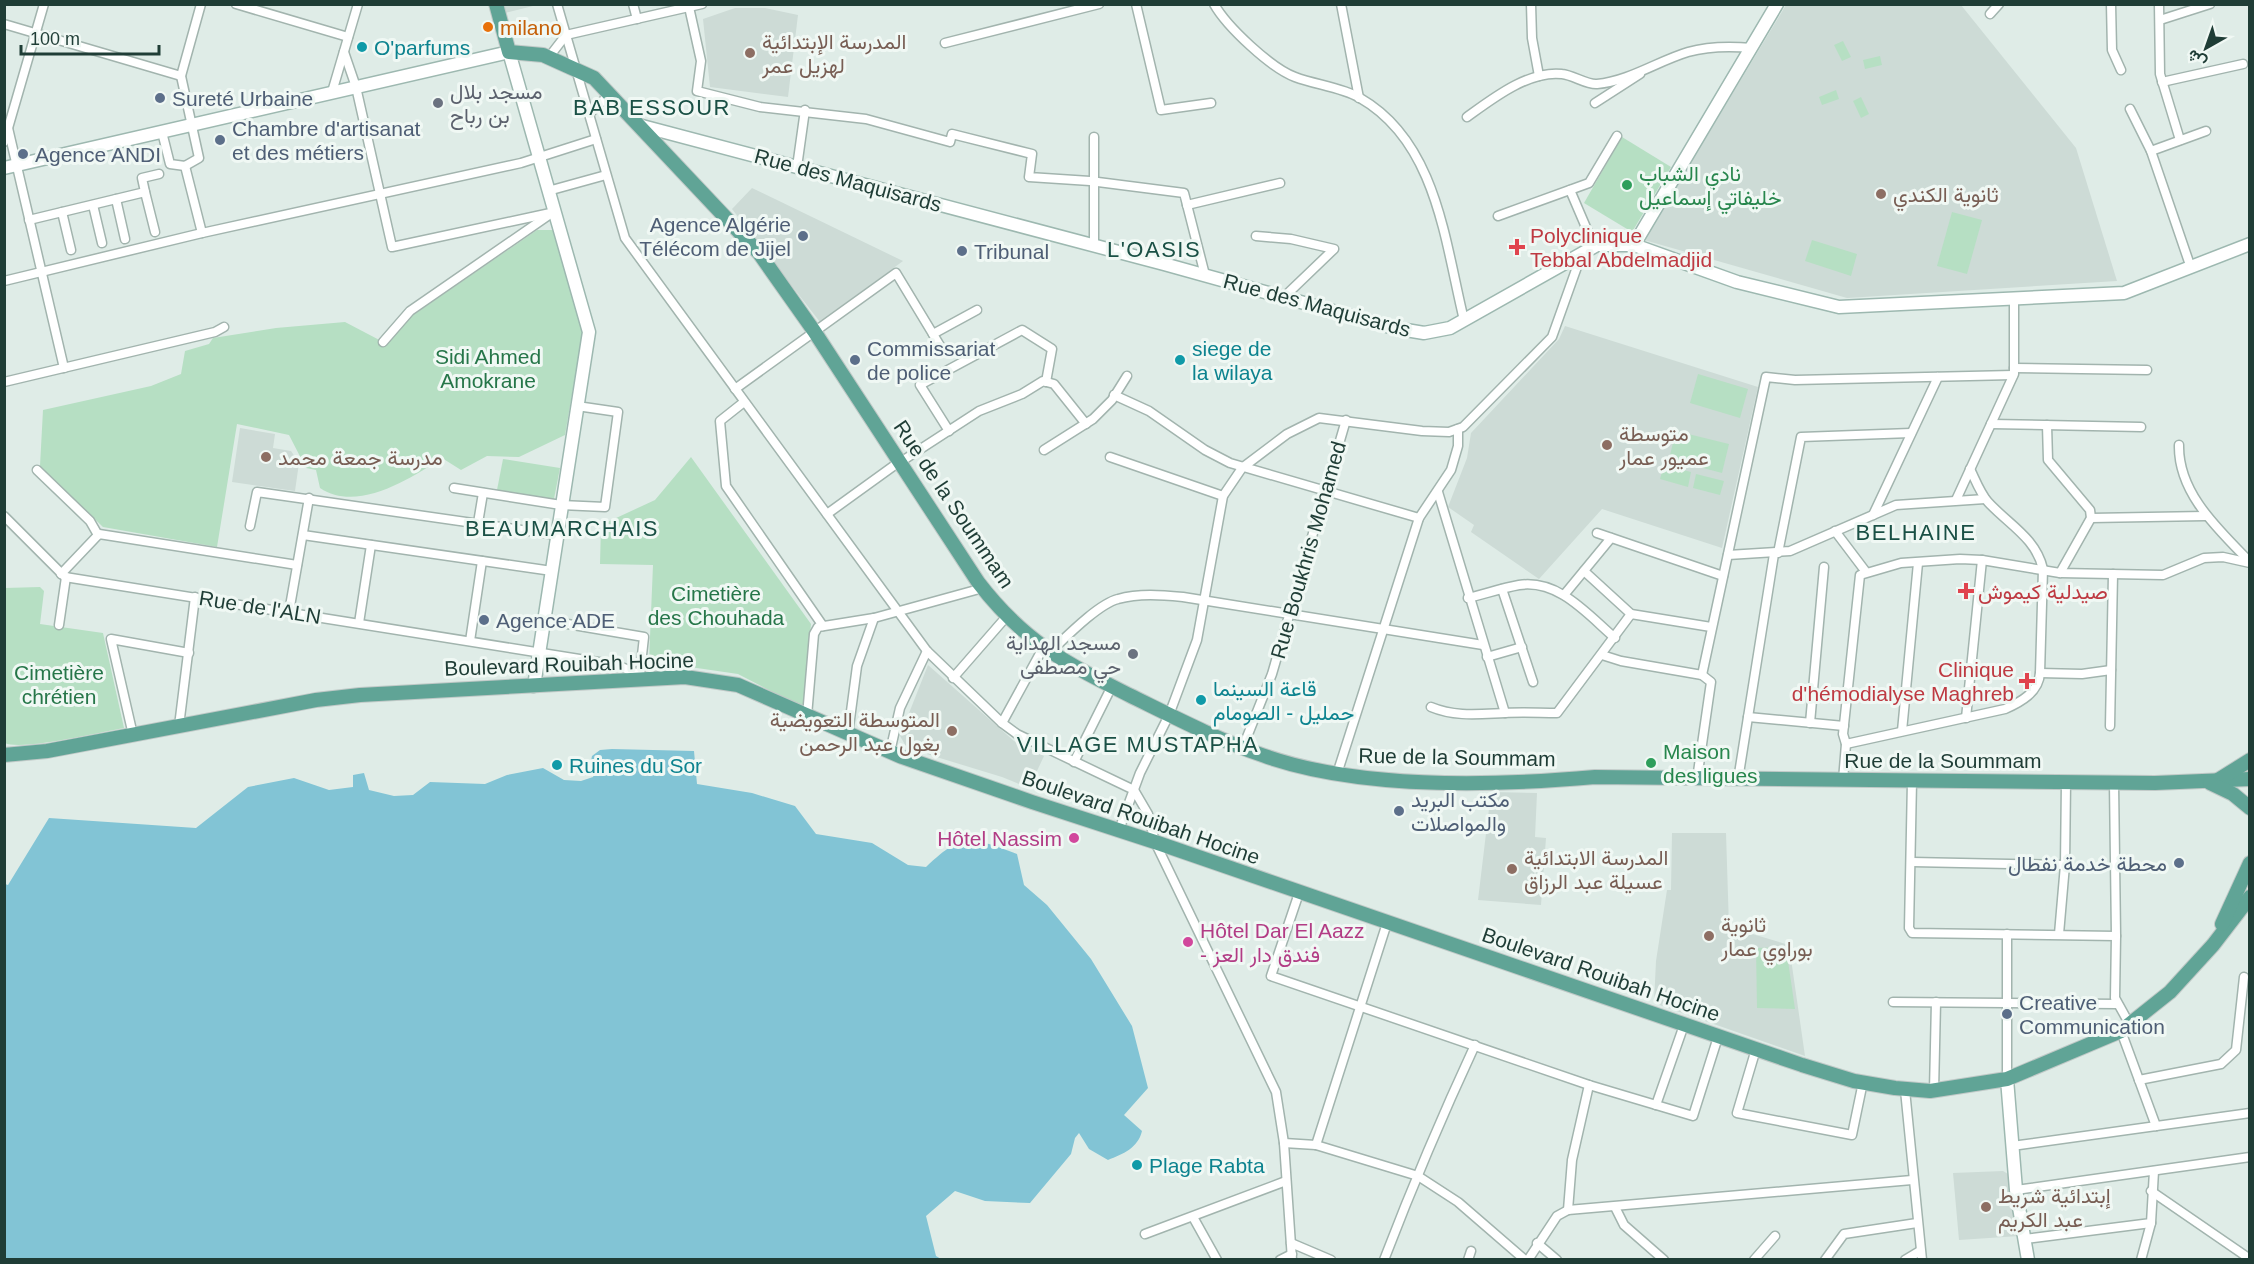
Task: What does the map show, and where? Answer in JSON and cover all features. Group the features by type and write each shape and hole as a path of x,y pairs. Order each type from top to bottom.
{"main road":[{"path":"496,4 548,191 585,309 589,332 534,686"},
{"path":"1634,245 1777,4"},
{"name":"Rue de la Soummam","path":"509,52 525,51 549,57 595,79 611,93 759,253 814,331 983,588 1007,616 1046,650 1169,715 1243,747 1298,766 1337,774 1406,781 1542,782 1595,777 2114,783 2212,782 2250,779"},
{"path":"10,167 509,52"},
{"name":"Rue des Maquisards","path":"642,126 1094,245 1416,333 1442,332 1594,246"},
{"path":"1594,246 1634,245 1737,282 1839,308 2124,293 2250,244"},
{"name":"Boulevard Rouibah Hocine","path":"4,755 47,751 316,700 416,691 534,686 645,676 685,677 738,685 890,752 1718,1037 1863,1083 1905,1090 1934,1091 2007,1079 2125,1028 2170,992 2213,945"},
{"path":"2212,782 2250,760"},
{"path":"2212,782 2233,794 2250,808"},
{"path":"2213,945 2250,863"},
{"path":"2213,945 2250,897"},
{"path":"2007,1079 2016,1190 2028,1260"}],"street":[{"path":"44,4 9,112 10,167 29,220 64,368"},
{"path":"162,132 170,164 185,166 199,158 180,76 201,4"},
{"path":"236,4 348,37"},
{"path":"332,92 358,4"},
{"path":"557,4 625,238 744,402 927,651 953,678 1017,734 1134,790 1148,814 1155,842 1273,1083 1279,1105 1284,1143 1292,1257 1280,1260"},
{"path":"633,4 638,19"},
{"path":"549,57 566,35 702,4"},
{"path":"945,43 1099,4"},
{"path":"1136,4 1161,110 1211,103"},
{"path":"1214,4 1221,17 1276,66 1293,76 1359,98 1390,124 1425,169 1435,198 1464,320"},
{"path":"1341,4 1359,98"},
{"path":"1531,4 1532,38 1539,76"},
{"path":"2111,4 2112,50 2121,70"},
{"path":"2159,4 2162,82 2180,141"},
{"path":"2160,20 2210,4"},
{"path":"689,7 701,61 697,91 760,107 805,110 866,119 950,142 952,134 987,144 1003,145 1010,150 1032,154 1029,177 1096,182 1184,193 1205,275"},
{"path":"4,24 180,76"},
{"path":"1467,117 1489,101 1539,76 1560,74 1595,84 1645,70 1690,52 1722,46 1752,48"},
{"path":"344,52 356,87 392,247 555,212"},
{"path":"2162,82 2243,64"},
{"path":"1595,103 1645,70"},
{"path":"589,114 611,93"},
{"path":"2130,109 2151,151 2191,268"},
{"path":"797,167 805,110"},
{"path":"4,142 8,128"},
{"path":"2151,151 2206,131"},
{"path":"1498,216 1589,183 1617,136"},
{"path":"1094,137 1096,182 1094,245"},
{"path":"4,281 202,233 539,157 596,139"},
{"path":"185,166 202,233"},
{"path":"155,232 142,178 159,174"},
{"path":"548,191 606,175"},
{"path":"1187,205 1280,183"},
{"path":"1570,190 1594,246"},
{"path":"29,220 145,192"},
{"path":"116,199 125,239"},
{"path":"93,205 102,243"},
{"path":"62,212 71,250"},
{"path":"383,342 410,311 555,212"},
{"path":"1256,236 1291,239 1334,249 1284,297"},
{"path":"1119,830 1134,790 1169,715 1197,640 1206,601 1222,496 1242,468 1310,420 1325,418 1346,420 1422,431 1458,429 1469,423 1552,337 1582,253"},
{"path":"735,388 896,273 942,349"},
{"path":"1956,500 2014,372 2014,299"},
{"path":"933,334 977,310"},
{"path":"4,382 215,332 224,327"},
{"path":"949,431 920,386 1022,330 1052,349 1046,382"},
{"path":"1702,675 1766,377 1795,381 1938,377 2014,372 2147,370"},
{"path":"1044,450 1086,424 1112,400 1127,376"},
{"path":"1873,515 1938,377"},
{"path":"826,513 899,462 979,411 1046,382 1054,384 1086,424"},
{"path":"1114,395 1149,411 1213,455 1242,468 1419,518"},
{"path":"744,402 720,421 726,486 823,626"},
{"path":"454,488 561,505 605,507 618,412 578,406"},
{"name":"Rue Boukhris Mohamed","path":"1243,747 1272,674 1346,420"},
{"path":"1991,424 2140,427"},
{"path":"2047,425 2048,460 2090,510 2091,518 2060,573"},
{"path":"1337,774 1419,518 1451,470 1458,446 1458,429"},
{"path":"1738,780 1776,553 1801,437 1911,433"},
{"path":"2179,445 2179,460 2205,516 2250,563"},
{"path":"1110,457 1222,496"},
{"path":"1846,744 2005,709 2021,701 2035,689 2040,673 2043,569 2034,544 1985,500 1970,469"},
{"path":"38,470 87,517 98,535 297,566"},
{"path":"250,526 257,492 557,535"},
{"path":"1438,492 1468,598 1505,713"},
{"path":"478,523 483,493"},
{"path":"289,612 309,498"},
{"path":"1728,555 1776,553 1896,505 1985,500"},
{"path":"4,516 64,575"},
{"path":"2091,518 2205,516"},
{"path":"1835,531 1866,572"},
{"path":"1597,533 1723,576"},
{"path":"303,534 552,571"},
{"path":"59,625 64,575 98,535"},
{"path":"1564,595 1611,538"},
{"path":"358,623 371,544"},
{"path":"1843,780 1846,744 1844,726 1860,574 1901,563 1982,560 2060,573 2163,575 2204,558 2223,558 2250,563"},
{"path":"1966,718 1982,560"},
{"path":"470,641 482,561"},
{"path":"1902,731 1918,562"},
{"path":"1810,723 1824,567"},
{"path":"1584,571 1631,614 1711,627"},
{"path":"2110,726 2113,574"},
{"name":"Rue de l'ALN","path":"64,575 617,665 645,676"},
{"path":"1468,598 1518,585 1539,586 1564,595 1615,638"},
{"path":"807,716 814,634 818,627 874,618 983,588"},
{"path":"1502,590 1533,682"},
{"path":"1002,723 1046,650 1116,599 1150,595 1206,601 1483,645"},
{"path":"179,726 195,597"},
{"path":"1431,707 1444,712 1473,715 1557,713 1631,614"},
{"path":"953,678 1007,616"},
{"path":"848,734 857,666 874,618"},
{"path":"544,620 644,637 645,676"},
{"path":"133,735 111,639 189,653"},
{"path":"1487,657 1521,647"},
{"path":"890,752 900,708 927,651"},
{"path":"1602,655 1621,661 1702,675 1711,682 1697,779"},
{"path":"2040,673 2082,674 2111,670"},
{"path":"1074,762 1112,686"},
{"path":"1748,717 1844,726"},
{"path":"1912,781 1909,928 1911,933 2116,936"},
{"path":"2060,934 2065,865 2066,782"},
{"path":"2114,783 2115,998 2139,1080 2156,1126"},
{"path":"1912,862 2065,865"},
{"path":"1299,893 1271,976 1589,1084 1693,1116 1718,1037"},
{"path":"1316,1145 1387,923"},
{"path":"2007,934 2007,1079"},
{"path":"2139,1080 2221,1064 2236,1050 2244,977"},
{"path":"1893,1002 2117,1004"},
{"path":"1934,1091 1936,1002"},
{"path":"1656,1105 1684,1025"},
{"path":"1384,1260 1418,1176 1419,1168 1475,1045"},
{"path":"1756,1049 1737,1113 1851,1135 1863,1083"},
{"path":"1568,1210 1572,1160 1589,1084"},
{"path":"1905,1090 1921,1256 1905,1260"},
{"path":"2012,1146 2250,1113"},
{"path":"1284,1143 1316,1145 1418,1176 1458,1202 1527,1260 1557,1216 1568,1210 1912,1180"},
{"path":"2016,1190 2250,1158"},
{"path":"2141,1260 2151,1223 2151,1191 2154,1170"},
{"path":"1145,1234 1286,1181"},
{"path":"2151,1191 2250,1259"},
{"path":"1615,1207 1624,1225 1664,1260"},
{"path":"1193,1217 1217,1260"},
{"path":"1825,1260 1844,1234 1917,1223"},
{"path":"2025,1239 2151,1223"},
{"path":"1754,1260 1776,1236"},
{"path":"1291,1243 1331,1260"},
{"path":"1538,1243 1557,1260"}],"shaded area":[{"path":"502,4 537,5 505,13"},
{"name":"ثانوية الكندي","path":"1786,5 1961,5 2076,148 2117,281 1847,298 1644,240"},
{"name":"المدرسة الإبتدائية لهزيل عمر","path":"735,8 765,8 798,15 788,97 710,87 703,19"},
{"name":"Agence Algérie Télécom de Jijel","path":"752,188 903,261 820,322 732,209"},
{"name":"متوسطة عميور عمار","path":"1565,326 1758,387 1722,548 1602,509 1539,579 1471,532 1474,525 1448,507 1467,458 1471,433 1559,339"},
{"name":"مدرسة جمعة محمد","path":"240,428 275,434 273,448 291,451 299,463 295,491 232,482"},
{"name":"المتوسطة التعويضية بغول عبد الرحمن","path":"928,665 1014,741 1044,756 1029,788 1002,777 907,748 900,736"},
{"name":"المدرسة الابتدائية عسيلة عبد الرزاق","path":"1491,792 1537,793 1535,837 1546,838 1541,905 1478,900"},
{"name":"ثانوية بوراوي عمار","path":"1672,833 1726,833 1729,927 1789,945 1805,1056 1654,1003 1656,961 1667,890 1671,890"},
{"name":"إبتدائية شريط عبد الكريم","path":"2003,1171 2013,1177 2019,1236 1959,1240 1953,1173"}],"green space":[{"path":"1843,41 1851,57 1842,61 1834,45"},
{"path":"1880,56 1882,65 1865,69 1863,60"},
{"path":"1836,90 1839,99 1822,105 1819,97"},
{"path":"1861,97 1869,114 1861,118 1853,101"},
{"name":"نادي الشباب خليفاتي إسماعيل","path":"1622,137 1671,167 1632,232 1584,203"},
{"path":"1952,212 1982,220 1967,274 1937,266"},
{"name":"Sidi Ahmed Amokrane","path":"537,230 553,230 583,330 565,435 519,457 487,456 461,470 442,458 415,475 383,490 350,497 335,495 320,488 316,470 306,468 289,435 237,424 217,547 103,527 40,466 43,410 151,386 181,374 185,351 209,344 213,338 276,328 345,322 387,344 413,315"},
{"path":"1812,240 1857,254 1851,276 1805,261"},
{"path":"1698,374 1748,389 1740,418 1690,403"},
{"path":"1676,431 1729,444 1722,473 1669,459"},
{"name":"Cimetière des Chouhada","path":"691,457 811,624 803,708 738,674 649,661 653,565 600,564 601,525 655,500"},
{"path":"503,459 560,468 554,499 497,490"},
{"path":"1664,465 1691,472 1688,487 1660,479"},
{"path":"1696,474 1724,481 1720,495 1693,488"},
{"name":"Cimetière chrétien","path":"40,587 44,591 40,624 103,633 124,728 44,743 14,745 5,743 5,588"},
{"path":"1786,947 1795,1009 1757,1008 1756,948"}],"water":[{"path":"600,750 694,751 697,784 752,793 795,806 816,834 872,843 908,865 926,867 950,847 968,841 978,841 1017,854 1024,885 1047,905 1091,959 1132,1026 1148,1088 1124,1115 1142,1131 1137,1142 1124,1153 1108,1160 1089,1149 1079,1133 1075,1138 1071,1154 1030,1203 985,1201 955,1191 926,1216 936,1256 941,1259 5,1259 5,884 8,885 49,818 196,828 248,787 294,778 329,790 353,787 353,775 364,773 369,790 394,796 413,795 430,782 485,784 507,775 543,768 564,780 581,781 593,777 596,769 590,766 592,756"}],"place":[{"name":"milano","path":"488,27"},
{"name":"O'parfums","path":"362,47"},
{"name":"المدرسة الإبتدائية لهزيل عمر","path":"750,53"},
{"name":"Sureté Urbaine","path":"160,98"},
{"name":"مسجد بلال بن رباح","path":"438,103"},
{"name":"Chambre d'artisanat et des métiers","path":"220,140"},
{"name":"Agence ANDI","path":"23,154"},
{"name":"نادي الشباب خليفاتي إسماعيل","path":"1627,185"},
{"name":"ثانوية الكندي","path":"1881,194"},
{"name":"Agence Algérie Télécom de Jijel","path":"803,236"},
{"name":"Polyclinique Tebbal Abdelmadjid","path":"1517,247"},
{"name":"Tribunal","path":"962,251"},
{"name":"Commissariat de police","path":"855,360"},
{"name":"siege de la wilaya","path":"1180,360"},
{"name":"متوسطة عميور عمار","path":"1607,445"},
{"name":"مدرسة جمعة محمد","path":"266,457"},
{"name":"صيدلية كيموش","path":"1966,591"},
{"name":"Agence ADE","path":"484,620"},
{"name":"مسجد الهداية حي مصطفى","path":"1133,654"},
{"name":"Clinique d'hémodialyse Maghreb","path":"2027,681"},
{"name":"قاعة السينما حمليل - الصومام","path":"1201,700"},
{"name":"المتوسطة التعويضية بغول عبد الرحمن","path":"952,731"},
{"name":"Maison des ligues","path":"1651,763"},
{"name":"Ruines du Sor","path":"557,765"},
{"name":"مكتب البريد والمواصلات","path":"1399,811"},
{"name":"Hôtel Nassim","path":"1074,838"},
{"name":"محطة خدمة نفطال","path":"2179,863"},
{"name":"المدرسة الابتدائية عسيلة عبد الرزاق","path":"1512,869"},
{"name":"ثانوية بوراوي عمار","path":"1709,936"},
{"name":"Hôtel Dar El Aazz - فندق دار العز","path":"1188,942"},
{"name":"Creative Communication","path":"2007,1014"},
{"name":"Plage Rabta","path":"1137,1165"},
{"name":"إبتدائية شريط عبد الكريم","path":"1986,1207"}],"district":[{"name":"BAB ESSOUR","path":"652,107"},
{"name":"L'OASIS","path":"1154,249"},
{"name":"BEAUMARCHAIS","path":"562,528"},
{"name":"BELHAINE","path":"1916,532"},
{"name":"VILLAGE MUSTAPHA","path":"1138,744"}]}
